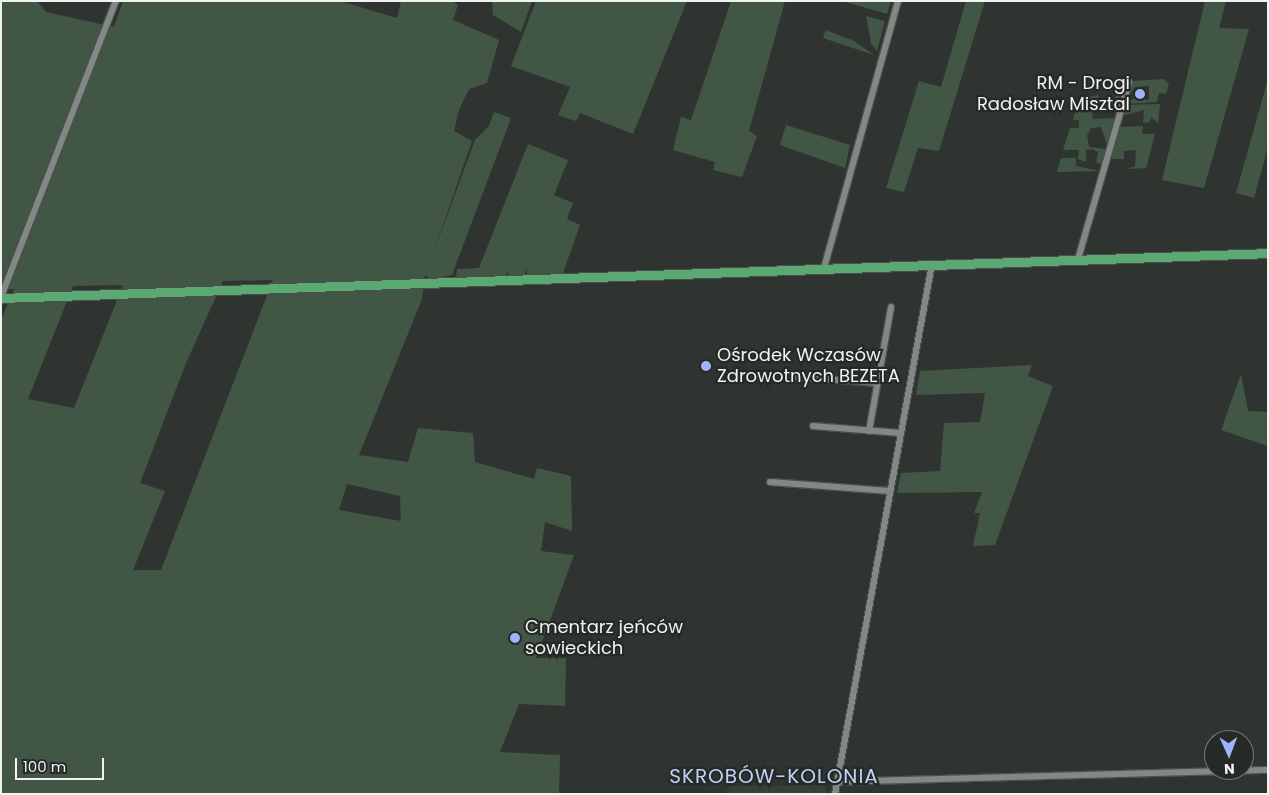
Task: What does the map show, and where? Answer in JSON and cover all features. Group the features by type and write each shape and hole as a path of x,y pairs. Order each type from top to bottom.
{"main road":[{"path":"1,297 1268,252"}],"street":[{"path":"1,297 116,1"},
{"path":"824,268 898,1"},
{"path":"1078,259 1129,82"},
{"path":"835,794 932,264"},
{"path":"869,431 891,307"},
{"path":"784,376 878,383"},
{"path":"813,426 901,433"},
{"path":"770,482 890,491"},
{"path":"836,782 1268,770"}],"shaded area":[{"path":"826,785 826,794 727,794 730,786"}],"green space":[{"path":"1,1 37,1 46,12 114,27 123,1 340,1 397,18 401,1 452,1 458,5 453,20 499,40 487,83 469,89 459,110 454,131 472,141 433,254 475,140 489,126 494,112 511,118 452,275 431,279 425,275 422,299 359,455 408,462 418,428 473,433 475,462 534,479 537,468 571,476 572,531 545,522 541,551 574,555 536,658 566,658 565,706 519,704 500,752 560,755 559,794 1,794 1,320 14,289 1,289","holes":["273,280 161,570 133,570 165,491 140,483 186,363 223,281","123,285 74,408 28,399 73,286","347,484 400,496 401,521 339,510"]},
{"path":"492,1 532,1 521,32 493,15"},
{"path":"536,1 687,1 633,134 580,113 576,121 558,115 570,87 511,66"},
{"path":"731,1 785,1 749,131 757,136 742,177 713,170 715,162 673,150 681,117 691,120"},
{"path":"842,1 891,1 887,14"},
{"path":"966,1 985,1 939,151 918,148 904,192 886,188 919,81 941,87"},
{"path":"1205,1 1226,1 1219,28 1249,29 1204,188 1162,180"},
{"path":"866,16 885,21 877,51 871,43"},
{"path":"826,30 854,41 874,55 823,38"},
{"path":"1164,79 1169,84 1166,94 1159,93 1157,102 1126,104 1128,99 1149,100 1149,86 1135,87 1129,95 1132,81"},
{"path":"1268,79 1268,147 1254,198 1236,193"},
{"path":"1121,90 1117,111 1095,105 1097,111 1092,112 1093,119 1116,118 1107,145 1101,127 1091,128 1087,135 1089,147 1106,149 1102,165 1096,162 1098,152 1092,149 1086,150 1086,162 1078,159 1079,150 1063,150 1070,128 1079,128 1079,120 1073,120 1079,99 1098,95 1101,102 1112,101"},
{"path":"1160,104 1158,123 1151,117 1150,122 1143,123 1144,110 1121,116 1124,105"},
{"path":"786,125 850,145 845,168 780,145"},
{"path":"1143,126 1142,134 1155,134 1146,168 1126,169 1135,166 1136,150 1124,151 1124,159 1108,159 1118,127"},
{"path":"528,144 568,160 554,195 573,203 567,219 580,225 563,273 527,275 527,269 524,275 508,275 509,271 504,276 456,278 457,269 479,268"},
{"path":"1061,158 1076,158 1076,166 1100,171 1057,172"},
{"path":"1032,365 1028,376 1053,386 995,545 973,546 980,513 974,513 982,492 897,493 901,473 940,471 944,423 980,422 985,393 916,395 920,371"},
{"path":"1241,374 1248,411 1268,412 1268,446 1221,430"}],"place":[{"name":"RM - Drogi Radosław Misztal","path":"1140,94"},
{"name":"Ośrodek Wczasów Zdrowotnych BEZETA","path":"706,366"},
{"name":"Cmentarz jeńców sowieckich","path":"515,638"}],"district":[{"name":"SKROBÓW-KOLONIA","path":"774,776"}]}
